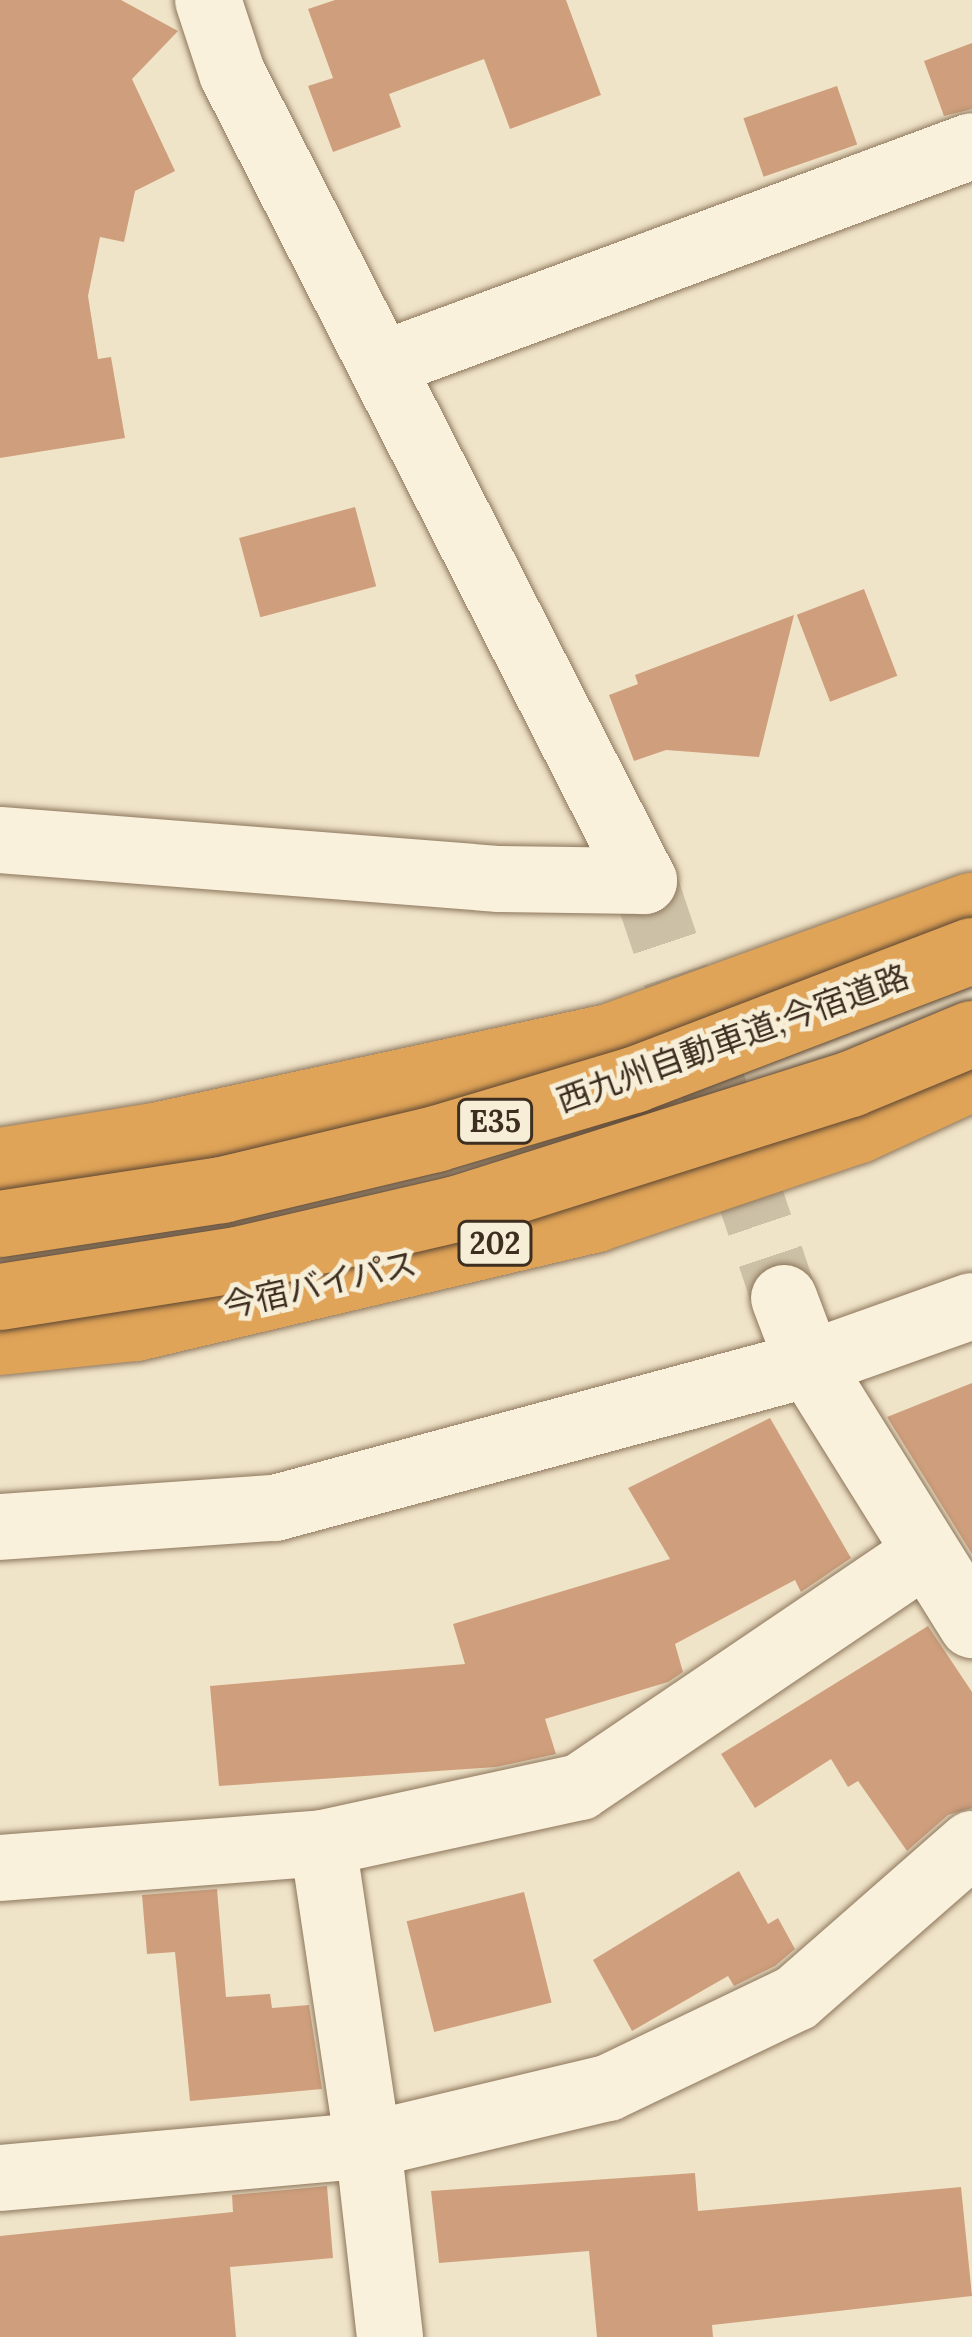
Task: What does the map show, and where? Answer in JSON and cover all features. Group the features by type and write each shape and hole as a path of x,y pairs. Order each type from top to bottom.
{"highway":[{"path":"0,1161 155,1136 612,1036 972,906"},
{"name":"西九州自動車道;今宿道路","path":"0,1224 222,1190 436,1139 634,1080 972,951"},
{"name":"E35","path":"0,1297 242,1259 458,1209 830,1091 972,1034"},
{"name":"今宿バイパス","path":"0,1342 136,1328 596,1219 859,1130 972,1078"}],"street":[{"path":"0,840 499,878 644,881 232,73 205,2"},
{"path":"381,364 972,146"},
{"path":"784,1298 809,1364 972,1625"},
{"path":"0,1527 274,1508 809,1364 972,1306"},
{"path":"0,1868 322,1843 580,1787 925,1552"},
{"path":"322,1843 368,2145 390,2337"},
{"path":"0,2178 368,2145 608,2088 796,1998 972,1844"}],"building":[{"path":"0,0 121,0 178,31 132,79 175,171 135,191 124,242 100,237 88,296 98,359 111,357 125,438 0,458"},
{"path":"335,0 566,0 601,95 510,129 484,59 389,94 401,127 333,152 308,86 333,78 308,9"},
{"path":"972,43 972,109 944,116 924,61"},
{"path":"837,86 857,145 764,177 743,118"},
{"path":"355,507 376,586 260,617 239,538"},
{"path":"864,589 897,676 830,702 797,615"},
{"path":"794,615 759,757 666,750 634,761 609,695 638,684 635,675"},
{"path":"972,1383 972,1554 887,1417"},
{"path":"770,1418 851,1558 801,1592 795,1580 675,1644 683,1672 668,1682 545,1719 556,1754 496,1767 219,1786 210,1686 465,1664 453,1624 670,1559 628,1488"},
{"path":"928,1626 972,1692 972,1808 948,1815 907,1851 858,1781 848,1787 831,1759 755,1808 721,1754"},
{"path":"739,1871 768,1924 778,1918 795,1949 775,1966 734,1986 728,1976 632,2031 593,1960"},
{"path":"217,1889 226,1997 270,1994 272,2008 309,2005 322,2089 190,2101 175,1952 147,1954 142,1895"},
{"path":"524,1892 552,2003 434,2032 407,1921"},
{"path":"695,2173 698,2211 961,2187 972,2296 712,2325 713,2337 597,2337 589,2251 439,2263 431,2191"},
{"path":"327,2186 333,2258 230,2267 236,2337 0,2337 0,2236 233,2212 232,2195"}],"tunnel":[{"path":"644,881 784,1298"}]}
